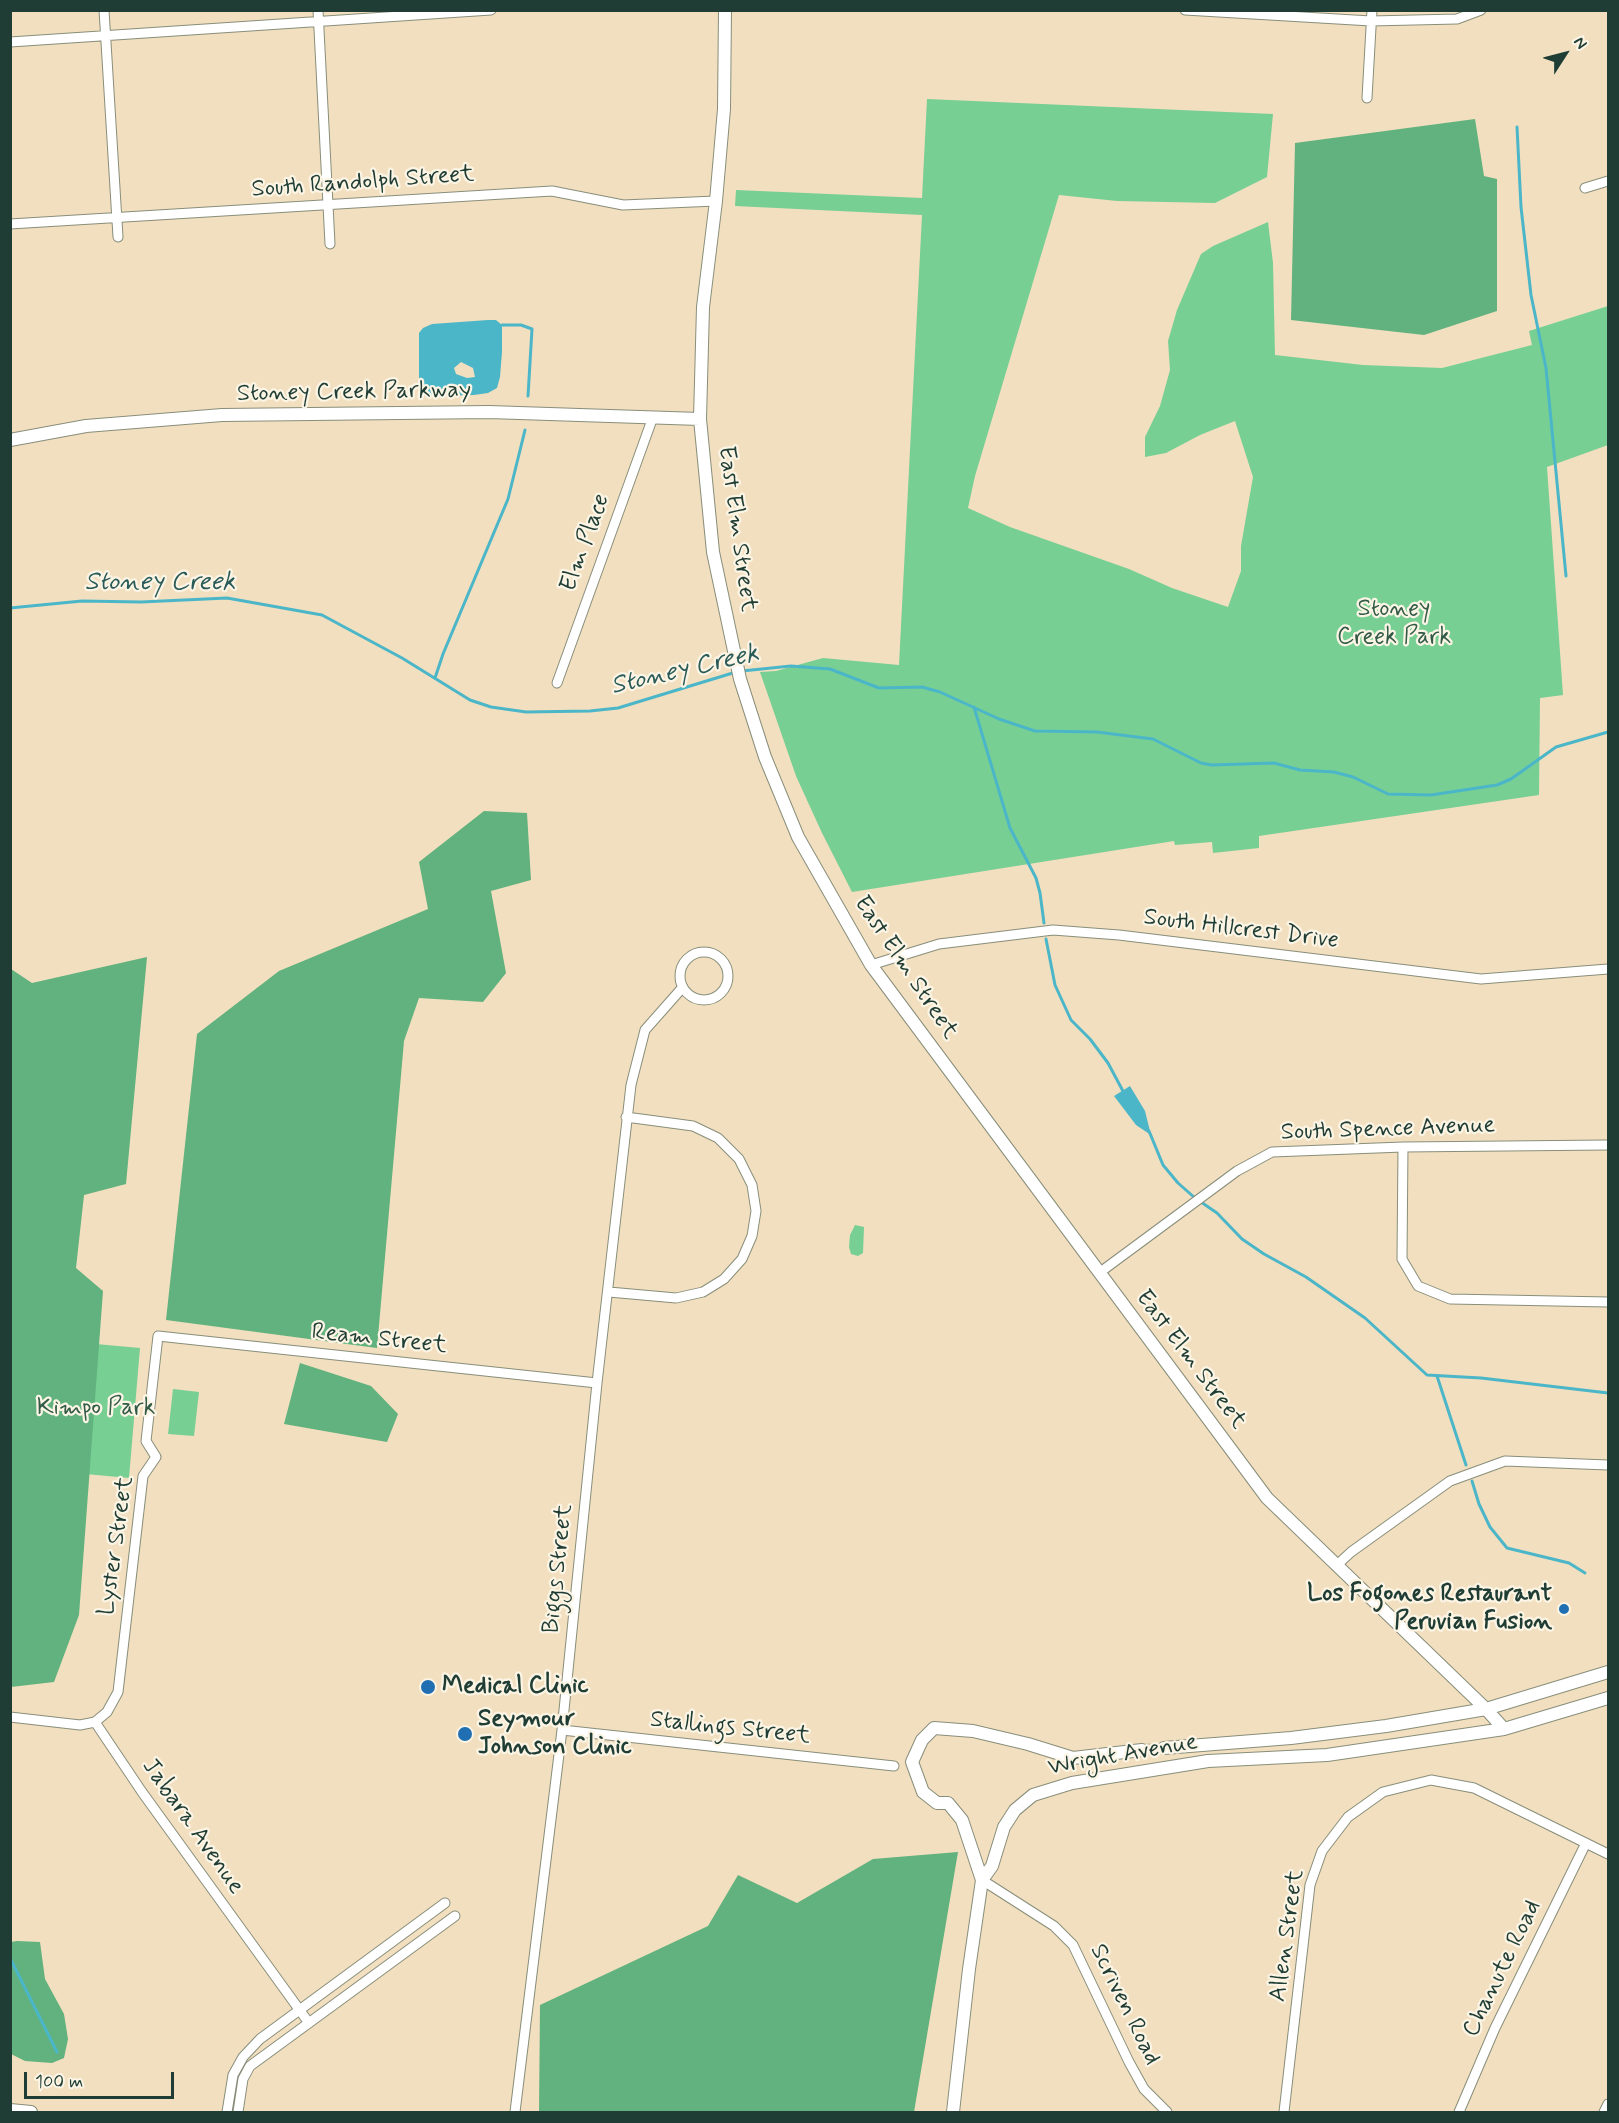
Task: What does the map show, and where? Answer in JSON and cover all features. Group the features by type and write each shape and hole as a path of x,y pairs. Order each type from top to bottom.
{"street":[{"path":"104,10 118,237"},
{"path":"10,42 105,36 318,15 491,10"},
{"name":"East Elm Street","path":"725,10 724,109 703,307 700,420 713,552 740,679 765,757 798,837 872,965 1267,1498 1504,1729"},
{"path":"1185,10 1371,21 1457,19 1481,10"},
{"path":"1367,98 1372,10"},
{"path":"318,15 330,244"},
{"path":"1585,188 1608,181"},
{"name":"South Randolph Street","path":"10,224 552,190 623,205 716,201"},
{"name":"Stoney Creek Parkway","path":"10,440 86,426 222,415 489,412 700,420"},
{"name":"Elm Place","path":"557,683 653,417"},
{"name":"South Hillcrest Drive","path":"872,965 939,944 1053,930 1119,935 1481,979 1608,969"},
{"path":"710,952 724,962 729,978 724,990 710,999 697,999 687,993 683,987 680,973 683,964 694,954 710,952"},
{"name":"Biggs Street","path":"514,2112 562,1730 597,1383 631,1085 645,1030 683,987"},
{"path":"609,1292 676,1298 703,1292 724,1279 742,1259 752,1236 756,1211 752,1185 744,1167 718,1138 693,1126 627,1117"},
{"name":"South Spence Avenue","path":"1100,1273 1237,1171 1272,1152 1403,1147 1608,1145"},
{"path":"1403,1147 1402,1259 1418,1286 1450,1299 1608,1302"},
{"name":"Ream Street","path":"158,1336 597,1383"},
{"name":"Lyster Street","path":"95,1722 106,1712 118,1692 143,1476 156,1457 147,1441 158,1336"},
{"path":"1336,1566 1450,1481 1505,1461 1608,1465"},
{"name":"Wright Avenue","path":"1164,1748 1291,1738 1386,1726 1486,1709 1608,1672"},
{"name":"Wright Avenue","path":"982,1880 992,1866 1004,1827 1015,1810 1033,1795 1052,1788 1208,1761 1327,1755 1504,1729 1608,1698"},
{"path":"10,1717 80,1725 95,1722"},
{"name":"Jabara Avenue","path":"95,1722 142,1792 309,2023"},
{"name":"Wright Avenue","path":"982,1880 971,1853 962,1820 948,1803 937,1803 923,1792 912,1762 922,1740 934,1728 973,1731 1073,1758 1142,1750"},
{"name":"Stallings Street","path":"562,1730 894,1766"},
{"name":"Allen Street","path":"1284,2112 1310,1885 1322,1851 1348,1817 1383,1792 1431,1780 1474,1788 1586,1843"},
{"path":"1586,1843 1608,1854"},
{"name":"Chanute Road","path":"1459,2112 1495,2028 1586,1843"},
{"path":"953,2112 969,1969 982,1880"},
{"name":"Scriven Road","path":"982,1880 1054,1926 1073,1945 1144,2089 1167,2112"},
{"path":"227,2112 233,2075 243,2057 260,2038 445,1903"},
{"path":"238,2112 243,2079 250,2066 454,1916"},
{"path":"1604,2112 1608,2104"},
{"path":"10,2110 31,2112"}],"green space":[{"name":"Stoney Creek Park","path":"927,99 1273,114 1267,177 1215,203 1117,201 1059,195 975,476 968,508 1010,527 1228,607 1241,571 1241,546 1253,477 1235,421 1200,435 1166,453 1145,457 1145,437 1160,406 1170,370 1168,341 1177,310 1201,254 1213,246 1268,222 1273,263 1275,355 1363,365 1442,368 1532,345 1529,331 1608,306 1608,445 1547,467 1563,695 1540,698 1539,795 1259,836 1259,848 1213,853 1212,842 1175,845 1174,841 852,892 796,776 760,672 776,671 823,658 899,665 922,215 735,206 736,190 922,198"},
{"path":"1475,119 1484,176 1497,179 1497,311 1424,335 1291,320 1295,143"},
{"path":"484,811 527,813 531,880 491,891 506,973 483,1002 419,998 404,1041 377,1348 166,1320 197,1034 279,971 428,909 419,862"},
{"path":"147,957 126,1184 84,1195 76,1268 103,1291 79,1615 54,1682 11,1687 11,969 32,983"},
{"path":"855,1225 864,1227 863,1253 858,1256 851,1254 849,1247 850,1235"},
{"name":"Kimpo Park","path":"63,1341 140,1348 129,1478 53,1471"},
{"path":"300,1363 371,1386 398,1414 387,1442 284,1424"},
{"path":"173,1389 199,1392 194,1436 168,1434"},
{"path":"958,1852 914,2112 539,2112 540,2005 708,1926 738,1875 797,1903 873,1859"},
{"path":"11,1942 40,1942 45,1979 64,2014 68,2039 64,2058 52,2063 25,2061 11,2054"}],"water":[{"path":"496,320 502,325 502,352 497,388 488,393 474,395 424,396 419,383 419,333 423,328 432,324","holes":["461,362 473,368 475,377 467,378 456,374 454,368"]},
{"path":"1130,1086 1145,1111 1151,1135 1136,1125 1114,1096"}],"waterway":[{"path":"1517,127 1521,207 1531,295 1546,368 1566,576"},
{"path":"502,325 521,325 532,329 528,396"},
{"path":"435,678 508,499 525,430"},
{"name":"Stoney Creek","path":"10,608 82,601 141,602 227,598 322,615 402,658 470,700 491,707 526,712 618,708 736,672"},
{"name":"Stoney Creek","path":"742,671 791,666 830,669 879,688 922,687 940,692 999,719 1035,731 1097,732 1153,739 1201,763 1212,765 1274,763 1300,770 1334,772 1353,777 1388,794 1431,795 1497,785 1511,779 1556,747 1608,732"},
{"path":"974,707 1010,828 1036,878 1044,923"},
{"path":"1046,939 1055,985 1071,1020 1090,1039 1108,1063 1124,1093"},
{"path":"1149,1131 1163,1165 1195,1198"},
{"path":"1201,1202 1217,1213 1242,1239 1306,1277 1365,1318 1427,1375 1481,1378 1608,1393"},
{"path":"1437,1376 1466,1465"},
{"path":"1472,1481 1479,1504 1490,1527 1507,1548 1569,1563 1585,1573"},
{"path":"10,1958 57,2052"}],"tunnel":[{"path":"1142,1750 1164,1748"}],"place":[{"name":"Los Fogones Restaurant Peruvian Fusion","path":"1564,1609"},
{"name":"Medical Clinic","path":"428,1687"},
{"name":"Seymour Johnson Clinic","path":"465,1734"}]}
